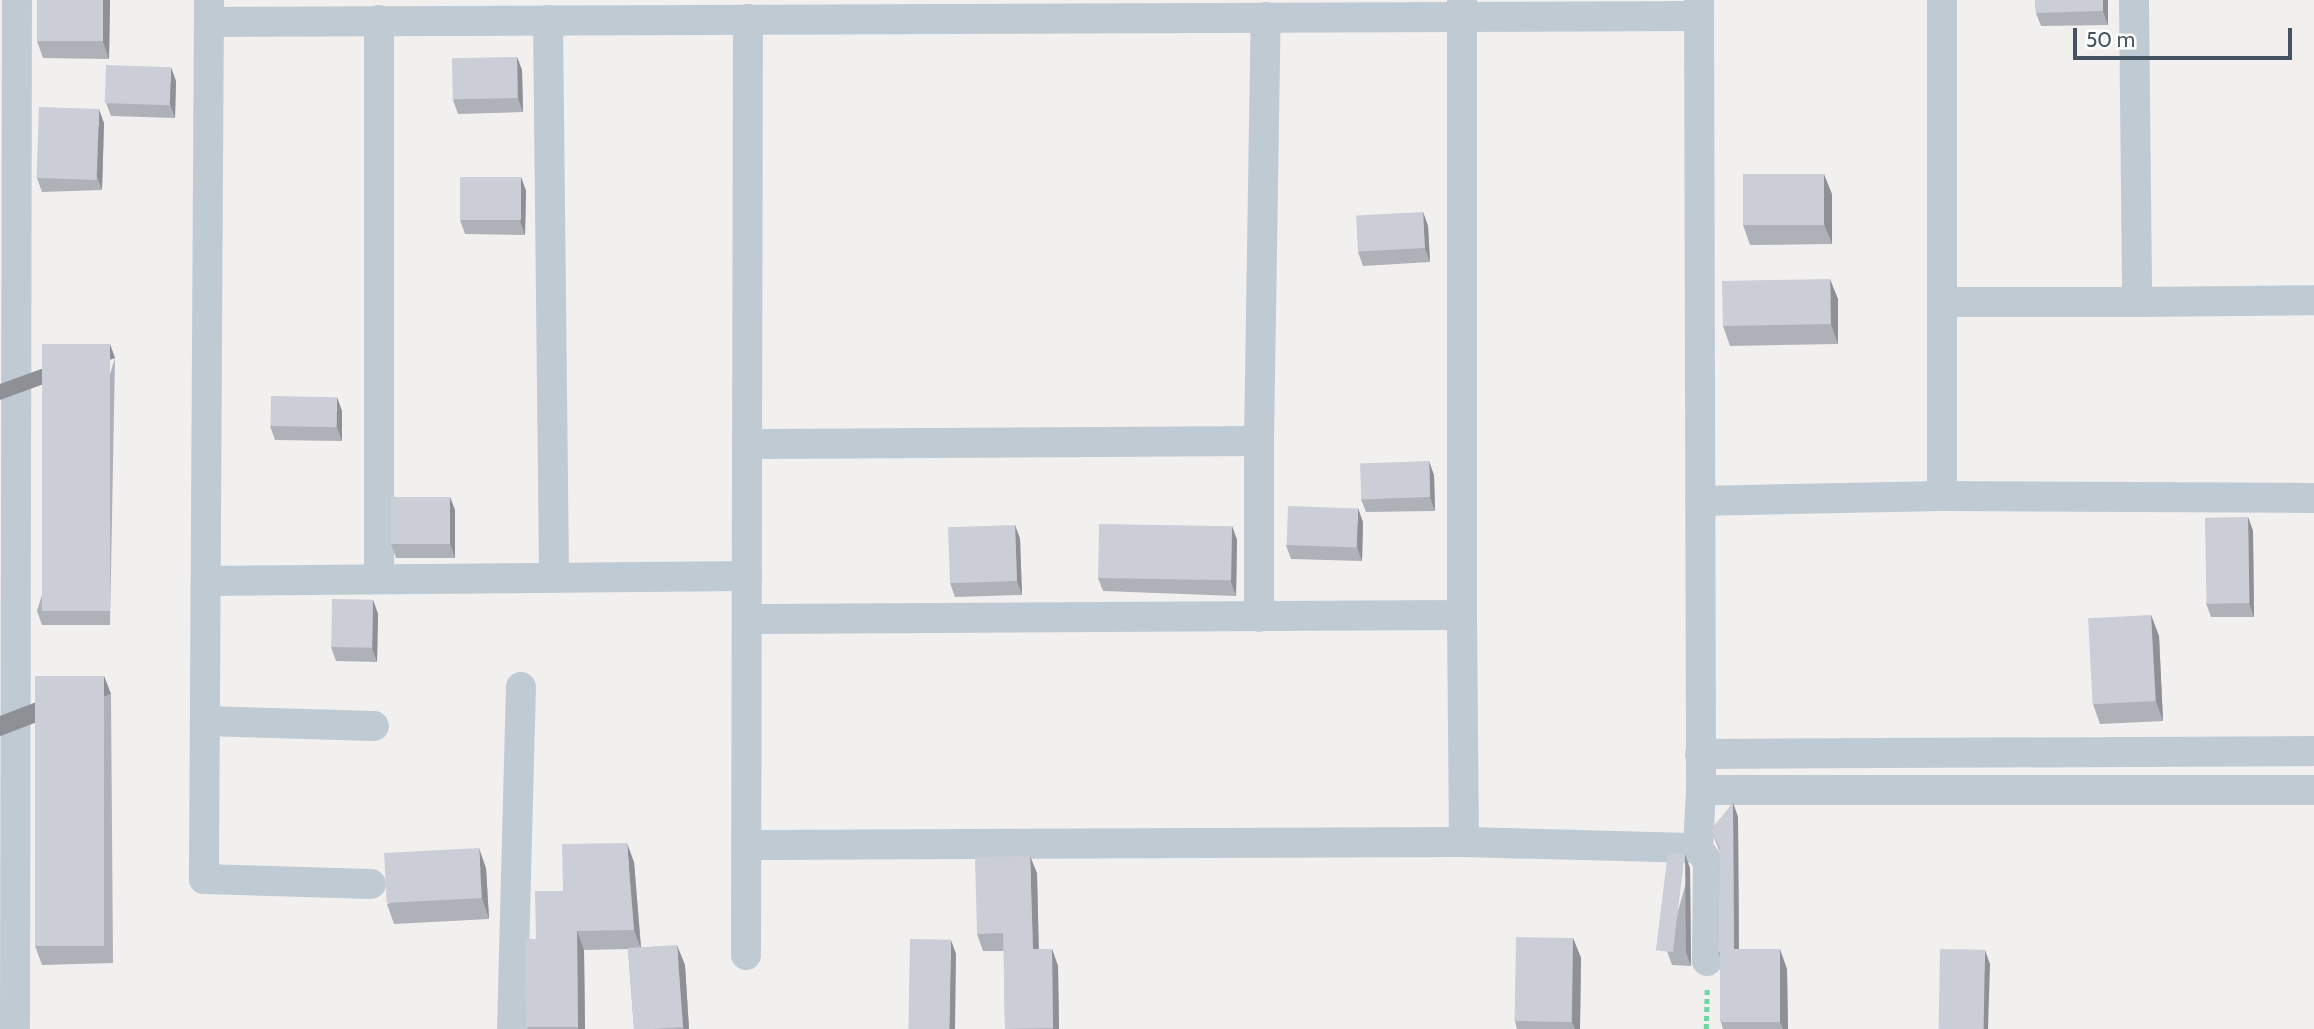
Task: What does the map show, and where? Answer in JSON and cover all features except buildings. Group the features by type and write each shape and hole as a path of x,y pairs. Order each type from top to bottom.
{"street":[{"path":"15,1029 6,810 17,0"},
{"path":"1942,0 1942,495"},
{"path":"2134,0 2137,302"},
{"path":"1462,7 1464,842"},
{"path":"371,884 204,879 209,11 379,20 548,20 651,9 748,19 832,9 1250,11 1462,7 1699,8 1701,790 1698,848 1708,862 1707,961"},
{"path":"1250,11 1259,441 1259,617"},
{"path":"746,955 748,19"},
{"path":"379,20 379,578"},
{"path":"548,20 554,576"},
{"path":"1944,302 2314,300"},
{"path":"749,444 1259,441"},
{"path":"1700,500 1942,495 2314,498"},
{"path":"207,581 747,576"},
{"path":"747,619 1462,615"},
{"path":"512,1029 520,687"},
{"path":"206,721 374,726"},
{"path":"1700,754 2314,751"},
{"path":"1701,790 2314,790"},
{"path":"747,845 1464,842 1698,848"}],"path":[{"path":"1706,1029 1707,961"}]}
